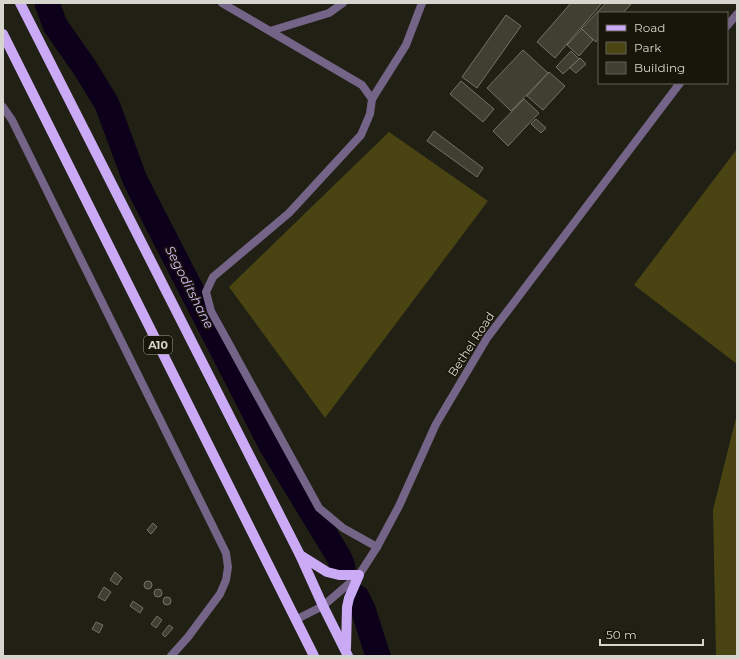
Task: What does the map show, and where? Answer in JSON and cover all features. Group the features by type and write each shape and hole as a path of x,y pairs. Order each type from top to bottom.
{"main road":[{"name":"A10","path":"21,3 300,555 347,654"},
{"name":"A10","path":"3,34 314,656"},
{"path":"300,555 327,572 339,575 359,575 346,607 347,654"}],"street":[{"path":"222,3 362,85 372,99"},
{"path":"270,31 329,13 343,3"},
{"path":"377,547 343,528 319,508 211,311 206,292 213,277 289,213 361,135 370,114 372,99 406,45 422,3"},
{"path":"728,25 737,14"},
{"name":"Bethel Road","path":"295,620 323,606 359,575 377,547 399,506 436,424 486,338 679,84"},
{"path":"3,107 15,127 226,552 228,567 226,580 220,594 188,637 171,656"}],"green space":[{"path":"389,132 488,201 325,418 229,287"},
{"path":"737,149 737,364 634,285"},
{"path":"737,414 737,656 716,656 713,510"}],"building":[{"path":"571,3 602,3 555,58 537,42"},
{"path":"606,3 632,3 624,12 598,12 598,39 596,42 581,29"},
{"path":"506,15 521,26 477,88 462,77"},
{"path":"582,29 593,40 579,56 567,45"},
{"path":"523,50 548,73 511,111 487,88"},
{"path":"571,51 579,59 563,74 556,67"},
{"path":"580,58 586,64 576,73 570,68"},
{"path":"549,72 565,86 543,110 527,96"},
{"path":"461,81 494,109 483,122 450,94"},
{"path":"524,99 539,113 508,146 493,131"},
{"path":"536,119 546,128 541,133 531,124"},
{"path":"434,131 483,168 477,177 427,141"},
{"path":"153,523 157,527 151,534 147,530"},
{"path":"115,572 122,578 117,585 110,580"},
{"path":"146,581 150,581 152,585 150,589 146,589 144,587 144,583"},
{"path":"104,587 111,592 105,601 98,597"},
{"path":"158,589 161,590 161,596 158,597 155,596 154,593 155,590"},
{"path":"167,597 170,598 170,604 167,605 164,604 163,601 164,598"},
{"path":"133,601 143,608 140,613 130,606"},
{"path":"157,616 162,620 156,628 151,624"},
{"path":"96,622 103,625 99,633 92,629"},
{"path":"169,625 173,628 165,637 162,634"}],"waterway":[{"name":"Segoditshane","path":"47,3 55,25 85,68 107,104 135,180 272,447 339,557 343,567"},
{"name":"Segoditshane","path":"357,597 363,609 378,656"}]}
